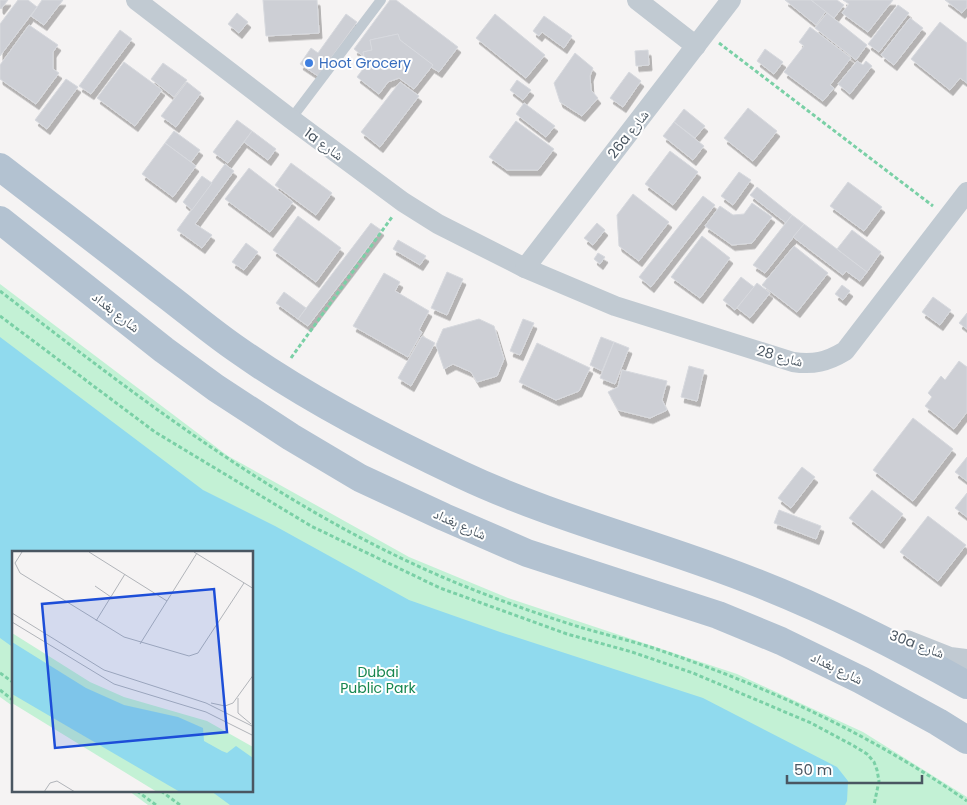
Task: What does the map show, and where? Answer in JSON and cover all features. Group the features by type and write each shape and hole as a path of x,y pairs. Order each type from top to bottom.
{"main road":[{"path":"0,167 238,351 311,397 386,439 464,476 543,509 748,579 808,604 921,659 967,686"},
{"name":"شارع بغداد","path":"0,220 164,350 216,388 291,438 360,478 444,518 527,553 718,615 782,642 861,680 967,740"}],"street":[{"name":"1a شارع","path":"136,0 290,119 403,202 438,224 526,268"},
{"path":"637,0 701,39"},
{"name":"26a شارع","path":"526,268 731,0"},
{"name":"شارع 28","path":"526,268 624,309 792,362 820,363 839,355 854,341 967,192"},
{"name":"30a شارع","path":"867,632 888,632 950,656 967,659"}],"lane":[{"path":"290,119 381,0"}],"path":[{"path":"701,39 948,218"},
{"path":"279,376 403,202"},
{"path":"0,291 94,364 199,440 316,514 380,548 444,577 504,601 570,624 666,652 735,678 858,735 967,800"},
{"path":"0,316 154,432 311,526 440,588 567,634 632,652 693,673 811,723 854,746 867,754 878,770 879,781 874,805"},
{"path":"0,673 12,682"},
{"path":"0,690 12,699"},
{"path":"138,792 156,805"},
{"path":"162,792 180,805"}],"green space":[{"name":"Dubai Public Park","path":"0,284 228,456 409,557 508,598 737,674 863,732 967,797 967,805 148,805 130,792 254,792 254,551 12,551 12,706 0,697"}],"water":[{"name":"Dubai Public Park","path":"0,337 203,490 275,526 409,600 500,632 703,698 837,767 848,781 847,801 845,805 230,805 212,792 254,792 254,551 12,551 12,647 0,638"}],"building":[{"path":"0,0 8,0 1,9 0,8"},
{"path":"18,0 28,0 37,7 0,56 0,24"},
{"path":"42,0 63,0 44,25 31,16"},
{"path":"263,0 317,0 319,33 266,36"},
{"path":"390,0 396,0 458,47 439,72 431,67 433,65 400,40 398,34 370,40 372,50 363,52 364,57 354,49"},
{"path":"785,0 811,0 826,11 816,25"},
{"path":"811,0 837,0 844,5 834,18"},
{"path":"843,0 893,0 868,32 842,13 849,4"},
{"path":"945,0 967,0 967,7 962,13"},
{"path":"898,5 909,13 879,52 868,44"},
{"path":"237,13 248,22 239,33 228,24"},
{"path":"827,13 867,45 856,60 815,28"},
{"path":"346,14 357,22 318,76 300,64 311,48 318,53"},
{"path":"495,14 545,55 526,78 476,38"},
{"path":"544,16 572,36 564,48 542,32 539,36 533,31"},
{"path":"910,18 923,28 894,65 881,55"},
{"path":"940,22 967,43 967,83 960,78 950,90 911,59"},
{"path":"29,25 58,45 53,52 53,69 59,73 36,104 0,79 0,65"},
{"path":"810,27 851,58 830,85 834,88 823,101 784,72 804,46 799,42"},
{"path":"120,30 132,39 91,94 79,86"},
{"path":"398,34 400,40 433,65 414,89 399,78 388,82 379,94 357,77 366,65 363,52 372,50 370,40"},
{"path":"765,49 783,62 774,74 757,61"},
{"path":"648,50 649,65 636,66 635,51"},
{"path":"575,53 593,68 590,76 591,90 598,98 582,116 560,102 554,83"},
{"path":"857,61 863,65 866,61 872,66 850,94 838,84"},
{"path":"124,62 162,90 135,126 97,98"},
{"path":"163,63 187,80 174,97 151,79"},
{"path":"629,72 641,81 623,107 610,98"},
{"path":"66,79 78,87 47,129 35,120"},
{"path":"517,80 531,90 523,100 510,90"},
{"path":"187,82 201,93 176,127 161,116"},
{"path":"400,82 419,96 380,147 361,132"},
{"path":"524,103 555,126 546,137 516,114"},
{"path":"748,108 777,131 753,161 724,138"},
{"path":"684,109 705,126 695,138 674,122"},
{"path":"237,120 252,131 228,163 213,152"},
{"path":"516,121 554,149 538,170 507,170 489,157"},
{"path":"674,122 704,146 693,160 663,136"},
{"path":"174,131 200,150 191,162 165,143"},
{"path":"252,131 276,149 268,160 244,142"},
{"path":"165,143 196,166 173,197 142,174"},
{"path":"670,151 698,172 673,205 645,184"},
{"path":"291,163 332,193 316,215 275,185"},
{"path":"225,164 234,171 195,224 212,235 202,248 177,230"},
{"path":"249,168 293,202 270,232 225,199"},
{"path":"739,172 751,180 733,205 721,196"},
{"path":"202,176 212,183 192,210 183,202"},
{"path":"848,182 882,207 864,231 830,206"},
{"path":"757,187 792,215 786,223 750,195"},
{"path":"633,194 669,222 639,261 619,246 617,215"},
{"path":"703,196 715,205 651,287 639,277"},
{"path":"752,203 772,217 752,243 732,245 705,226 720,206 733,215 744,214"},
{"path":"792,215 804,224 765,273 753,265"},
{"path":"298,216 341,248 316,282 273,250"},
{"path":"371,223 381,230 308,326 298,319"},
{"path":"597,223 605,230 593,245 584,238"},
{"path":"804,224 867,272 860,281 846,271 843,275 793,237"},
{"path":"852,230 881,252 867,272 837,249"},
{"path":"702,236 730,258 700,298 671,277"},
{"path":"398,240 426,256 420,265 393,249"},
{"path":"246,243 258,252 244,270 232,262"},
{"path":"794,246 828,273 797,312 762,285"},
{"path":"598,253 605,257 600,264 594,259"},
{"path":"447,272 463,279 447,315 431,308"},
{"path":"384,273 400,282 395,291 429,311 419,330 422,332 408,357 353,326"},
{"path":"741,277 754,287 735,310 723,300"},
{"path":"757,283 770,293 750,318 737,308"},
{"path":"842,285 850,291 843,300 835,294"},
{"path":"284,292 306,308 298,319 276,303"},
{"path":"933,297 951,310 940,325 922,312"},
{"path":"967,313 967,329 959,323"},
{"path":"479,319 494,326 504,359 497,376 477,382 471,372 453,364 444,369 436,345 443,329"},
{"path":"523,319 534,323 520,355 510,351"},
{"path":"422,336 435,343 411,386 398,378"},
{"path":"601,337 614,342 602,371 590,365"},
{"path":"614,342 629,348 615,384 600,378"},
{"path":"537,343 590,368 579,391 556,400 519,382"},
{"path":"959,361 967,367 967,412 954,429 925,406 932,397 928,393 941,376 945,380"},
{"path":"689,366 704,370 697,401 681,397"},
{"path":"622,370 667,381 662,400 667,410 650,418 618,410 608,392 618,387"},
{"path":"913,418 953,449 913,501 873,470"},
{"path":"967,457 967,481 955,472"},
{"path":"802,467 815,477 791,508 778,498"},
{"path":"872,490 903,514 881,543 849,518"},
{"path":"967,493 967,517 955,508"},
{"path":"779,510 821,526 816,539 774,523"},
{"path":"928,516 966,545 938,581 900,552"}],"place":[{"name":"Hoot Grocery","path":"309,63"}]}
